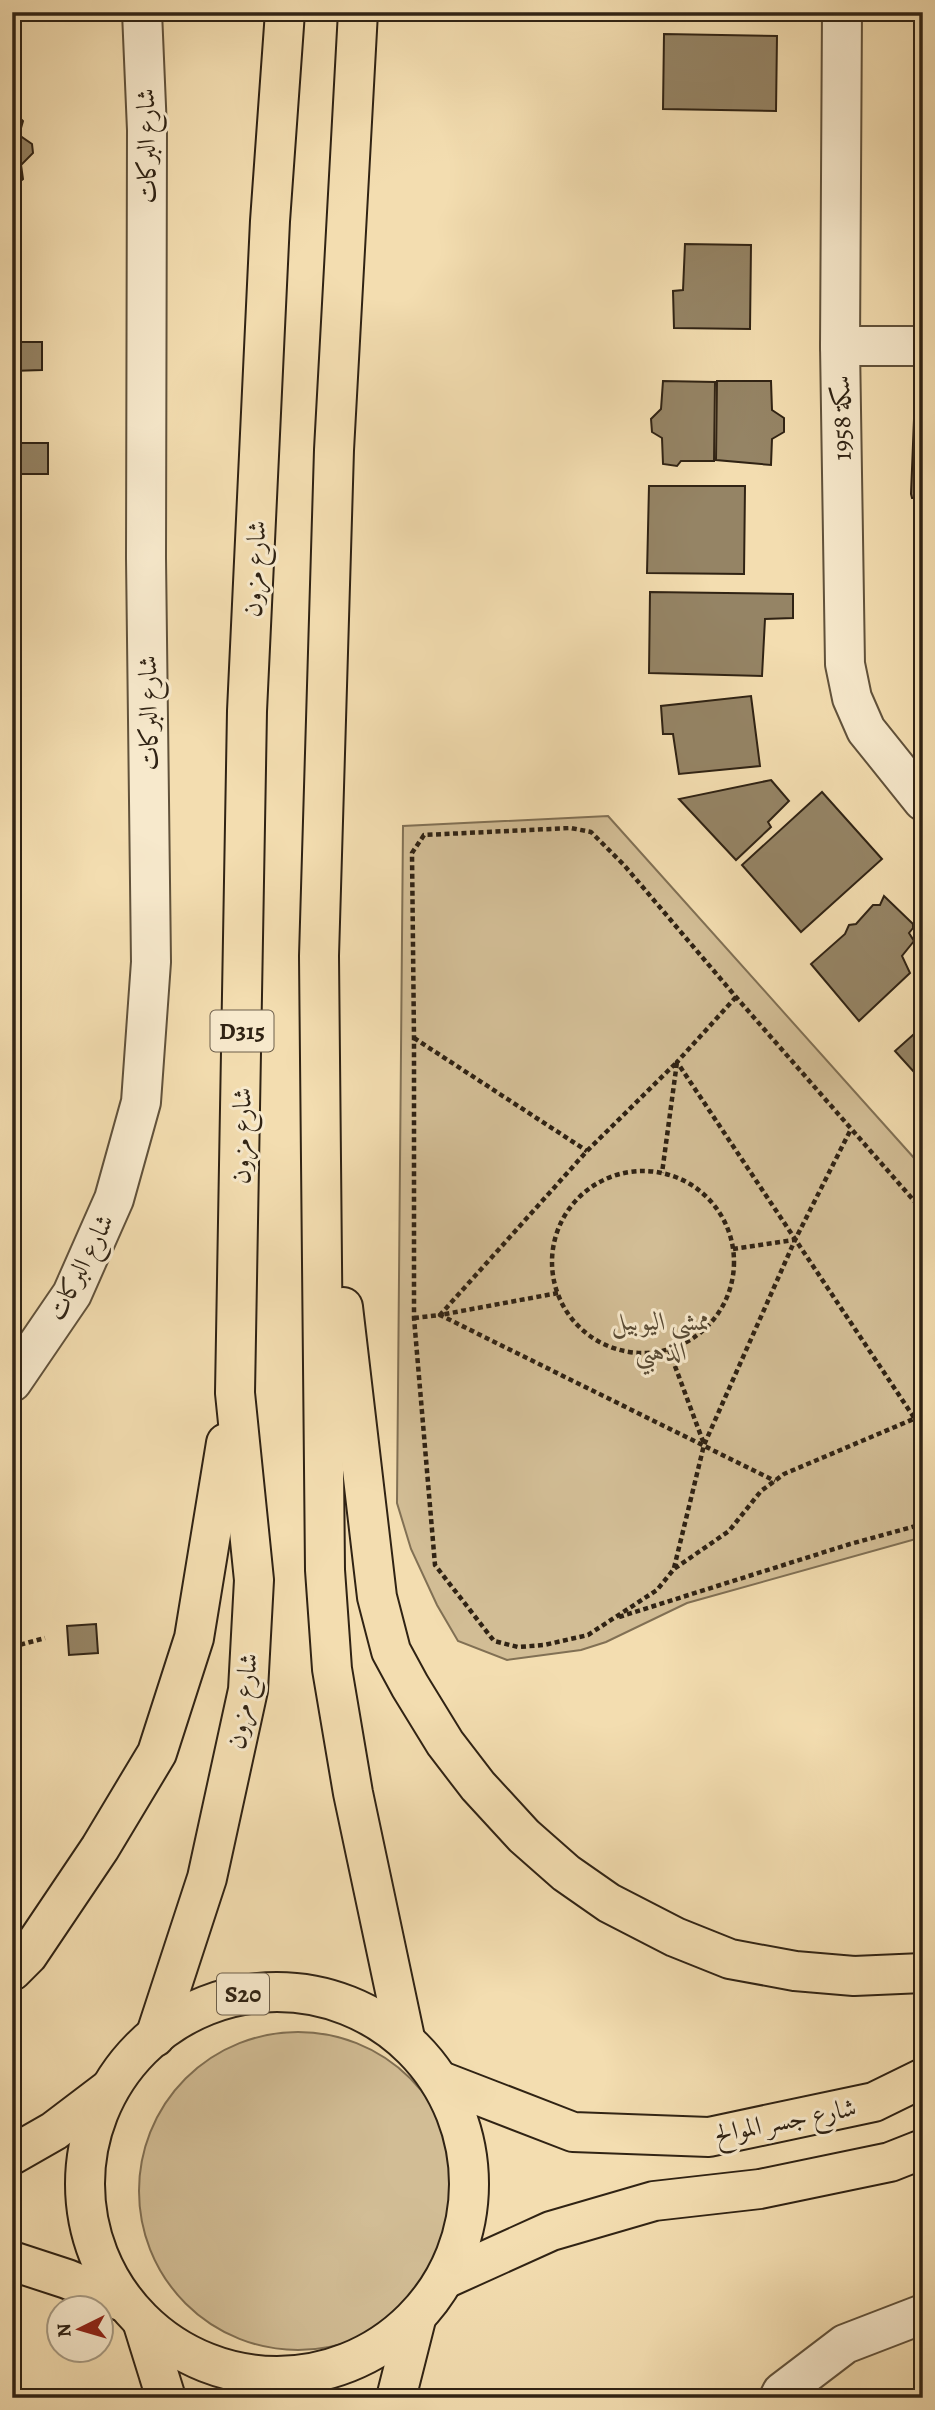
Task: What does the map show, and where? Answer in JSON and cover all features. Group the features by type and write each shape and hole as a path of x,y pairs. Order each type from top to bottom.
{"main road":[{"path":"261,12 270,221"},
{"name":"شارع مزون","path":"155,2037 207,1878 248,1690 254,1580 235,1392 247,710 270,221 285,12"},
{"path":"358,12 333,464 319,956 325,1570 332,1669 353,1793 405,2038"},
{"path":"322,1213 344,1310 377,1597 391,1651 445,1742 478,1786 524,1836 566,1873 609,1903 675,1937 730,1959 795,1971 855,1976 923,1973"},
{"path":"12,1970 28,1955 100,1848 157,1753 194,1639 235,1392"},
{"name":"S20","path":"12,2261 54,2275 133,2313 193,2359 251,2377 312,2376 368,2356 416,2319 447,2278 465,2230 470,2179 462,2128 441,2081 405,2038 354,2006 296,1991 236,1994 180,2016 134,2054 108,2091 91,2132 84,2176 87,2221 101,2263 133,2313"},
{"name":"شارع جسر الموالح","path":"441,2081 573,2132 709,2137 874,2102 923,2078"},
{"name":"S20","path":"12,2155 54,2131 108,2091"},
{"name":"S20","path":"447,2278 551,2231 654,2201 760,2189 890,2162 923,2149"},
{"path":"133,2313 166,2398"},
{"path":"396,2398 416,2319"}],"street":[{"name":"شارع البركات","path":"12,1381 72,1294 114,1199 141,1102 151,962 146,558 147,130 142,12"},
{"name":"سكة 1958","path":"842,12 840,346 845,664 852,698 866,730 923,801"},
{"path":"840,346 923,346"},
{"path":"779,2398 782,2392 845,2344 923,2314"}],"path":[{"path":"923,1212 624,864 591,832 571,828 424,835 412,853 414,1318 435,1565 494,1641 518,1647 544,1645 588,1635 657,1590 674,1569 729,1531 761,1491 784,1474 923,1415"},
{"path":"440,1315 587,1151 677,1062 736,997"},
{"path":"414,1038 587,1151"},
{"path":"662,1173 677,1062"},
{"path":"677,1062 915,1419"},
{"path":"674,1569 704,1445 795,1240 851,1129"},
{"path":"631,1171 675,1176 695,1186 711,1201 723,1219 732,1239 733,1250 732,1283 724,1304 712,1322 696,1337 669,1350 655,1353 634,1353 612,1348 592,1338 576,1324 558,1293 553,1263 555,1241 562,1220 574,1202 610,1177 631,1171"},
{"path":"733,1250 795,1240"},
{"path":"414,1318 558,1293"},
{"path":"440,1315 775,1480"},
{"path":"669,1350 704,1445"},
{"path":"611,1620 850,1544 923,1524"},
{"path":"12,1647 45,1638"}],"green space":[{"name":"ممشى اليوبيل الذهبي","path":"608,816 923,1168 923,1537 687,1603 606,1642 581,1650 507,1660 458,1641 437,1605 411,1549 397,1503 403,826"},
{"path":"282,2032 314,2032 359,2044 387,2059 411,2078 430,2102 445,2130 457,2175 457,2207 445,2252 430,2280 411,2304 387,2323 359,2338 314,2350 282,2350 252,2343 223,2331 197,2314 175,2292 158,2266 146,2237 139,2207 139,2175 146,2145 158,2116 175,2090 197,2068 223,2051 252,2039"}],"building":[{"path":"670,12 786,12 786,16 673,15"},
{"path":"664,34 777,36 776,111 663,109"},
{"path":"12,111 23,121 19,135 32,144 33,153 21,165 23,179 12,188"},
{"path":"685,244 751,245 750,329 674,328 673,291 683,290"},
{"path":"12,342 42,342 42,370 12,371"},
{"path":"663,381 715,382 714,461 681,461 677,466 663,464 662,438 652,432 651,419 661,409"},
{"path":"717,381 771,381 772,410 784,418 784,432 772,439 771,465 716,460"},
{"path":"914,419 923,419 923,498 912,498 911,494"},
{"path":"13,443 48,443 48,474 13,474"},
{"path":"649,486 745,486 744,574 647,573"},
{"path":"650,592 793,594 793,618 765,619 762,676 649,673"},
{"path":"751,696 760,766 679,774 673,734 663,734 661,706"},
{"path":"771,780 789,801 768,822 771,827 736,860 679,799"},
{"path":"822,792 882,859 801,932 742,865"},
{"path":"884,896 913,924 909,933 914,941 902,956 910,973 859,1021 811,964 845,934 849,925 856,924 873,905 880,905"},
{"path":"923,1026 923,1082 895,1051"},
{"path":"96,1624 98,1653 69,1655 67,1626"}]}
